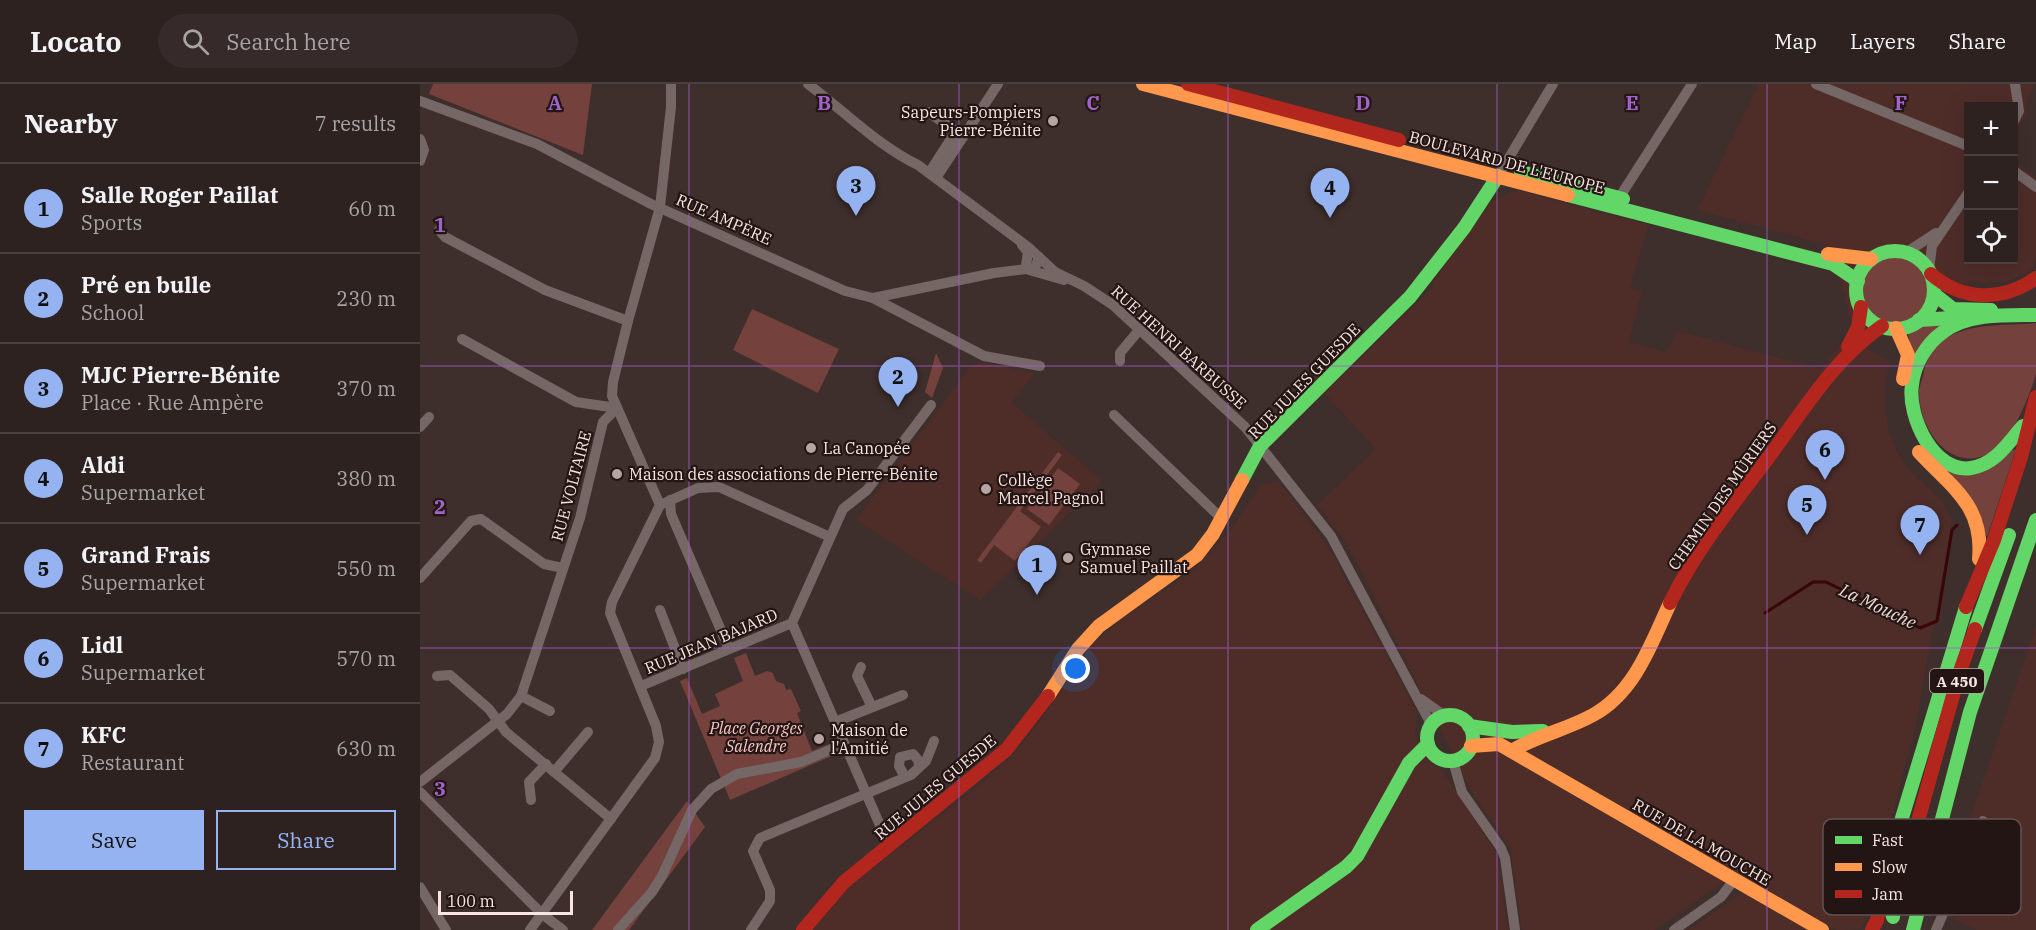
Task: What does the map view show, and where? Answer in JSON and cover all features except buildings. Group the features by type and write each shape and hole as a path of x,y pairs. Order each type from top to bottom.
{"main road":[{"name":"BOULEVARD DE L'EUROPE","path":"1143,84 1500,172 1619,198 1841,258 1871,259"},
{"name":"BOULEVARD DE L'EUROPE","path":"1188,84 1833,264 1858,281"},
{"name":"RUE JULES GUESDE","path":"803,930 844,882 1006,750 1037,712 1078,649 1106,620 1176,573 1197,555 1221,518 1260,446 1410,297 1474,214 1500,172"},
{"path":"1930,272 1934,294 1928,310 1919,320 1908,326 1889,327 1869,318 1861,307 1858,281 1871,259 1892,251 1907,252 1917,257 1949,289 1969,294 2011,291 2024,287 2036,278"},
{"path":"1934,294 1953,309 2012,310 2036,313"},
{"name":"CHEMIN DES MÛRIERS","path":"1516,748 1600,711 1634,678 1663,615 1702,549 1845,353 1858,327 1861,307"},
{"path":"1919,320 2012,310"},
{"path":"2034,404 2004,454 1993,464 1966,468 1953,465 1925,444 1911,411 1910,391 1921,356 1942,332 1973,320 2036,313"},
{"path":"1889,327 1908,355 1901,388 1901,405 1907,431 1926,461 1966,500 1981,529 1982,542 1974,585"},
{"name":"CHEMIN DES MÛRIERS","path":"1845,353 1889,327"},
{"path":"1902,818 1947,664 1974,585 1994,540 2021,457 2034,404"},
{"name":"A 450","path":"1917,819 1959,674 2018,511 2036,450"},
{"name":"A 450","path":"1942,819 1970,712 2036,520"},
{"path":"2006,605 2019,590 2036,549"},
{"path":"1445,716 1461,718 1469,726 1473,739 1464,756 1453,761 1446,761 1431,749 1431,724 1445,716"},
{"name":"CHEMIN DES MÛRIERS","path":"1469,726 1500,731 1558,730"},
{"name":"RUE DE LA MOUCHE","path":"1500,731 1539,769 1566,782 1822,930"},
{"name":"RUE DE LA MOUCHE","path":"1471,746 1492,743 1516,748"},
{"path":"1257,930 1346,867 1357,856 1401,781 1409,763 1431,749"},
{"path":"1872,930 1879,915"},
{"name":"A 450","path":"1912,930 1916,915"}],"street":[{"path":"671,84 671,107 660,207 628,321 613,382 612,396 671,514 729,649"},
{"name":"RUE HENRI BARBUSSE","path":"808,84 847,113 857,124 932,175 1040,257 1055,272 1106,299 1245,427 1335,542 1431,724"},
{"path":"932,175 998,84"},
{"name":"RUE JULES GUESDE","path":"1500,172 1553,84"},
{"path":"1619,198 1692,84"},
{"path":"1816,84 1964,144"},
{"path":"2014,84 2017,102"},
{"name":"RUE AMPÈRE","path":"420,101 537,144 660,207 845,291 873,298 994,273 1029,270"},
{"path":"928,112 956,131 932,175"},
{"path":"420,140 424,150 420,161"},
{"path":"2018,175 2036,188"},
{"path":"1930,272 1930,252 1947,222 1964,199"},
{"path":"1907,252 1928,240 1947,222"},
{"path":"440,230 445,237 545,290 628,321"},
{"path":"1019,242 1028,252 1026,266 1029,270 1035,268 1040,257"},
{"name":"RUE HENRI BARBUSSE","path":"1029,270 1058,280 1074,281"},
{"path":"873,298 984,356 1040,366"},
{"path":"1119,361 1120,353 1140,329"},
{"path":"462,339 576,402 617,408"},
{"path":"889,846 792,623 843,509 867,490 931,405"},
{"name":"RUE VOLTAIRE","path":"420,782 498,721 521,696 580,518 603,422 617,408"},
{"path":"1114,414 1221,518"},
{"path":"420,427 429,417"},
{"path":"530,930 655,758 659,742 641,686 610,613 612,602 665,503 698,488 719,487 830,537"},
{"path":"420,578 471,521 481,519 544,564 563,568"},
{"path":"660,610 683,669"},
{"name":"RUE JEAN BAJARD","path":"641,686 792,623"},
{"path":"861,667 857,676 872,707"},
{"path":"437,676 450,675 489,709 506,732 611,819"},
{"name":"RUE HENRI BARBUSSE","path":"1410,684 1421,699 1445,716"},
{"path":"835,722 903,695"},
{"path":"521,696 550,711"},
{"path":"531,800 529,782 550,768 588,732"},
{"path":"751,930 770,901 770,890 753,851 760,838 905,777 926,761 934,741"},
{"path":"618,930 639,909 657,884 692,810 711,789 737,774 801,762 844,744"},
{"path":"905,777 899,766 900,757 914,754 919,766"},
{"path":"1453,761 1462,792 1501,848 1505,858 1515,930"},
{"path":"420,792 542,914 563,930"},
{"path":"1674,930 1721,897 1734,880"},
{"path":"420,887 446,930"},
{"path":"1936,930 1942,915"}],"shaded area":[{"path":"1759,84 2036,84 2026,102 2028,115 2018,127 2018,102 1964,102 1964,264 2018,264 2018,165 2036,178 2036,260 2031,271 2006,282 1949,283 1929,323 1910,331 1875,336 1863,346 1890,362 1885,385 1885,409 1889,432 1898,454 1910,471 1941,499 1952,520 1916,725 1891,819 1823,819 1823,915 1866,915 1862,929 1837,930 1816,922 1735,874 1655,930 1522,930 1510,848 1470,789 1347,543 1317,505 1376,449 1324,393 1434,286 1432,283 1492,201 1517,190 1648,225 1630,288 1642,292 1629,342 1666,352 1678,331 1822,369 1853,328 1831,246 1697,210"},
{"name":"Collège Marcel Pagnol","path":"980,362 1035,373 1011,402 1102,481 980,600 856,520 971,366"},
{"path":"1278,481 1329,548 1417,712 1415,737 1433,765 1442,770 1497,854 1508,930 813,930 848,888 982,783 1013,755 1045,714 1092,644 1124,617 1192,572 1230,531 1261,485"},
{"path":"2036,626 2036,930 1977,930 1944,915 2021,915 2021,819 1970,819"},
{"path":"1744,892 1812,930 1688,930"}],"green space":[{"path":"433,84 592,84 583,155 429,94"},
{"path":"1895,256 1908,259 1919,266 1926,277 1929,290 1926,303 1919,314 1908,321 1895,324 1882,321 1871,314 1864,303 1861,290 1864,277 1871,266 1882,259"},
{"path":"752,309 839,349 818,393 733,350"},
{"path":"1948,321 1913,360 1908,333 1929,323"},
{"path":"2036,323 2036,374 2021,413 2005,441 1984,456 1969,458 1955,455 1944,448 1926,424 1921,409 1920,385 1932,353 1952,334 1968,329"},
{"path":"936,353 943,368 932,398 925,392"},
{"path":"2016,449 1987,537 1949,470"},
{"path":"1058,452 1062,455 1020,511 1041,527 1015,561 994,545 981,563 977,560"},
{"path":"1058,468 1080,484 1049,525 1027,509"},
{"name":"Place Georges Salendre","path":"746,653 755,676 767,671 773,673 776,681 784,684 786,690 791,689 801,711 797,713 812,751 837,741 841,752 730,800 680,681 687,678 702,714 720,706 715,694 743,681 734,658"},
{"path":"687,801 705,827 629,930 592,930"}],"waterway":[{"name":"La Mouche","path":"1765,613 1813,582 1826,582 1920,628 1937,621 1952,530 1957,525"}],"traffic: fast":[{"path":"1521,172 1623,199"},
{"path":"1242,480 1260,446 1410,297 1464,228 1498,176"},
{"path":"1568,195 1833,264 1858,281"},
{"path":"1895,251 1910,254 1922,263 1931,275 1934,290 1931,305 1922,317 1910,326 1895,329 1880,326 1868,317 1859,305 1856,290 1859,275 1868,263 1880,254 1895,251"},
{"path":"1934,294 1953,309 1991,310"},
{"path":"2023,426 2001,452 1988,462 1971,468 1958,467 1945,462 1926,440 1914,412 1912,385 1915,370 1926,349 1937,337 1953,326 1988,316 2036,315"},
{"path":"1919,320 1967,317"},
{"path":"1942,819 1970,712 2036,520"},
{"path":"1975,629 2009,535"},
{"path":"1902,819 1966,607"},
{"path":"1450,715 1466,722 1473,738 1466,754 1450,761 1434,754 1427,738 1434,722 1450,715"},
{"path":"1469,726 1512,732 1543,731"},
{"path":"1257,930 1346,867 1357,856 1409,763 1428,744"},
{"path":"1913,930 1917,915"}],"traffic: slow":[{"path":"1143,84 1568,195"},
{"path":"1828,254 1871,259"},
{"path":"1896,328 1908,355 1903,379"},
{"path":"1919,452 1954,487 1971,511 1979,540 1979,559"},
{"path":"1048,696 1078,649 1099,626 1197,555 1213,534 1242,480"},
{"path":"1513,750 1593,715 1620,694 1640,666 1670,603"},
{"path":"1471,746 1499,744 1822,930"}],"traffic: jam":[{"path":"1188,84 1399,140"},
{"path":"1931,274 1956,289 1983,295 2010,291 2036,278"},
{"path":"1848,347 1858,327 1861,307"},
{"path":"1670,603 1680,583 1717,526 1821,385 1849,353 1882,326"},
{"path":"1966,607 1994,540 2021,457 2036,397"},
{"path":"1918,819 1959,674 1975,629"},
{"path":"803,930 844,882 1006,750 1048,696"},
{"path":"1872,930 1878,915"}],"place":[{"name":"Sapeurs-Pompiers Pierre-Bénite","path":"1053,121"},
{"name":"MJC Pierre-Bénite","path":"856,216"},
{"name":"Aldi","path":"1330,218"},
{"name":"Pré en bulle","path":"898,407"},
{"name":"La Canopée","path":"811,448"},
{"name":"Maison des associations de Pierre-Bénite","path":"617,474"},
{"name":"Lidl","path":"1825,480"},
{"name":"Collège Marcel Pagnol","path":"986,489"},
{"name":"Grand Frais","path":"1807,535"},
{"name":"KFC","path":"1920,555"},
{"name":"Gymnase Samuel Paillat","path":"1068,558"},
{"name":"Salle Roger Paillat","path":"1037,595"},
{"name":"Maison de l'Amitié","path":"819,739"}]}
